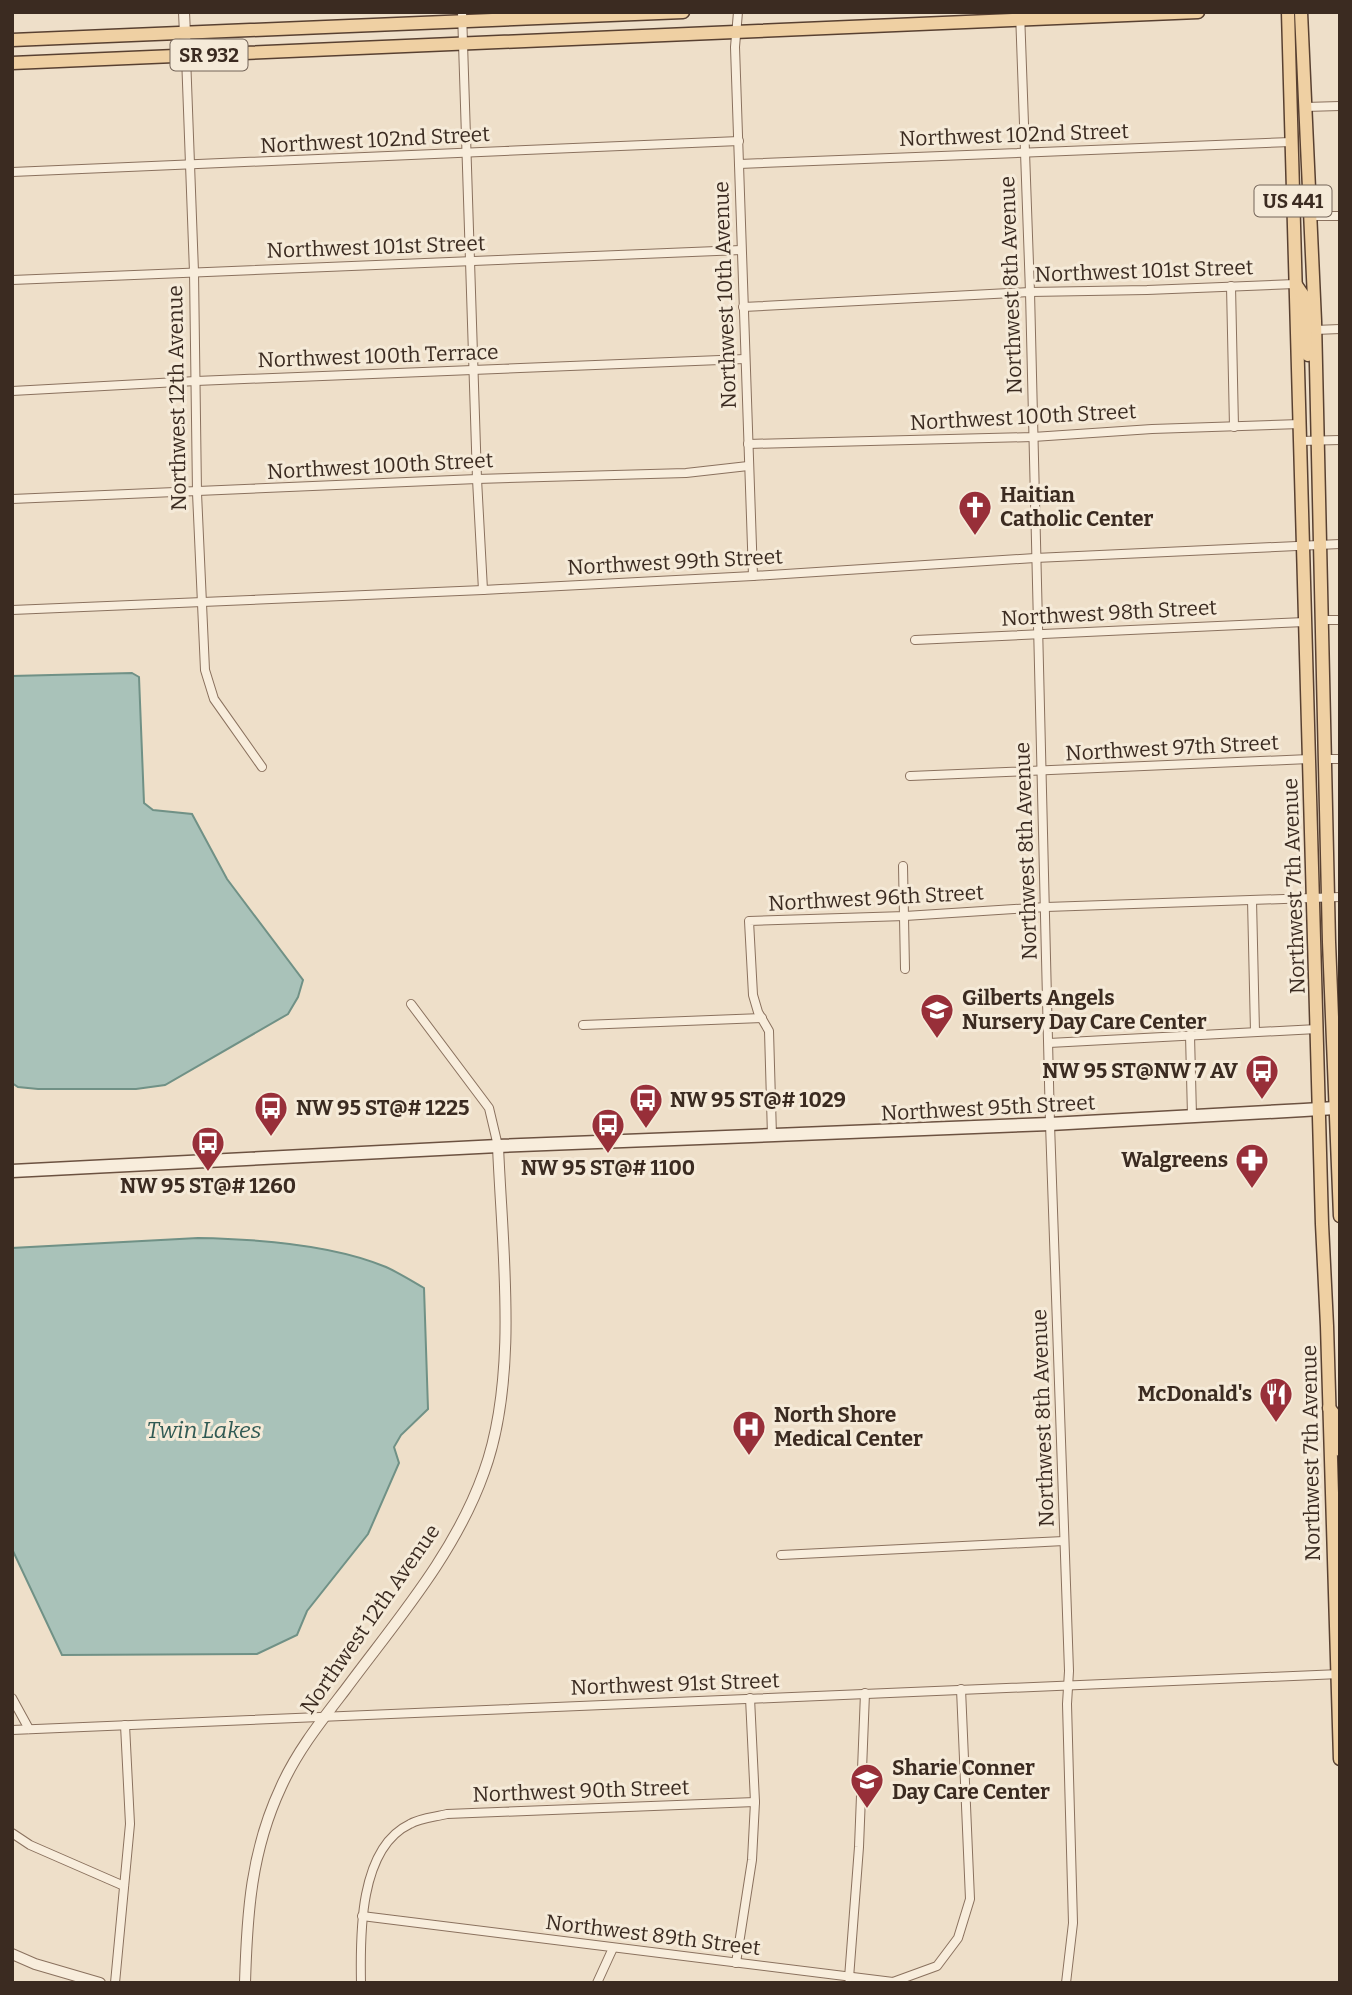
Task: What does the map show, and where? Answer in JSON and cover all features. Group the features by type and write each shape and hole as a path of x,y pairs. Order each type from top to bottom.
{"main road":[{"name":"SR 932","path":"12,40 463,17 683,12"},
{"name":"SR 932","path":"12,63 736,32 1020,16 1198,12"},
{"name":"Northwest 7th Avenue","path":"1288,12 1340,1759"},
{"name":"Northwest 7th Avenue","path":"1301,12 1315,330 1327,822 1334,897 1340,1216"},
{"path":"1291,142 1298,158 1299,204 1309,216"},
{"path":"1295,284 1305,298 1306,351 1315,367"},
{"path":"1309,759 1318,769 1318,809 1327,822"},
{"name":"Northwest 95th Street","path":"12,1171 498,1146 1050,1124 1338,1107"},
{"path":"1326,1288 1331,1298 1333,1353 1340,1359"},
{"path":"1329,1407 1338,1419 1340,1450"}],"street":[{"name":"Northwest 12th Avenue","path":"184,12 194,271 197,492 205,670 210,691 262,767"},
{"name":"Northwest 10th Avenue","path":"738,12 738,141 753,576"},
{"name":"Northwest 8th Avenue","path":"1020,16 1030,292 1050,1124 1069,1685 1067,1704 1073,1923 1066,1983"},
{"path":"463,17 473,370 483,590"},
{"path":"1305,107 1340,106"},
{"name":"Northwest 102nd Street","path":"12,172 738,141"},
{"name":"Northwest 102nd Street","path":"739,164 1291,142"},
{"path":"1309,216 1340,216"},
{"name":"Northwest 101st Street","path":"12,280 741,250"},
{"name":"Northwest 101st Street","path":"743,307 1030,292 1295,284"},
{"path":"1231,286 1234,427"},
{"path":"1315,330 1340,329"},
{"name":"Northwest 100th Terrace","path":"12,391 745,359"},
{"name":"Northwest 100th Street","path":"748,444 1033,437 1152,429 1300,424"},
{"path":"1300,441 1340,440"},
{"name":"Northwest 100th Street","path":"12,499 686,473 748,466"},
{"name":"Northwest 99th Street","path":"12,610 483,590 1035,558 1340,544"},
{"path":"1322,620 1340,620"},
{"name":"Northwest 98th Street","path":"915,640 1305,622"},
{"name":"Northwest 97th Street","path":"910,776 1309,759"},
{"path":"1326,759 1340,759"},
{"path":"903,866 905,969"},
{"name":"Northwest 96th Street","path":"762,1018 753,995 749,921 1334,897"},
{"path":"1252,900 1255,1032"},
{"name":"Northwest 12th Avenue","path":"245,1983 249,1893 261,1839 281,1787 324,1716 428,1579 466,1516 485,1470 499,1413 505,1361 498,1146 489,1108 411,1004"},
{"path":"583,1025 762,1018 769,1031 772,1136"},
{"path":"1049,1043 1317,1029"},
{"path":"1190,1035 1192,1116"},
{"path":"781,1555 1064,1541"},
{"name":"Northwest 91st Street","path":"12,1730 1338,1674"},
{"name":"Northwest 89th Street","path":"362,1916 893,1982 937,1966 958,1938 970,1899 961,1689"},
{"path":"849,1978 859,1847 865,1693"},
{"path":"12,1698 29,1729"},
{"path":"736,1963 752,1860 755,1802 750,1698"},
{"path":"115,1983 130,1824 125,1725"},
{"name":"Northwest 90th Street","path":"362,1916 371,1873 384,1845 409,1824 447,1814 755,1802"},
{"path":"12,1833 30,1845 124,1886"},
{"path":"361,1983 362,1916"},
{"path":"597,1983 613,1948"},
{"path":"12,1954 35,1964 100,1983"}],"water":[{"path":"132,673 139,677 144,803 153,810 192,814 227,879 303,980 298,997 288,1014 165,1085 136,1089 18,1087 12,1083 12,676"},
{"name":"Twin Lakes","path":"198,1238 269,1242 342,1253 386,1267 424,1288 428,1409 401,1435 394,1447 399,1463 368,1534 307,1611 297,1635 257,1654 62,1655 12,1549 12,1248"}],"place":[{"name":"Haitian Catholic Center","path":"975,537"},
{"name":"Gilberts Angels Nursery Day Care Center","path":"937,1040"},
{"name":"NW 95 ST@NW 7 AV","path":"1262,1101"},
{"name":"NW 95 ST@# 1029","path":"646,1130"},
{"name":"NW 95 ST@# 1225","path":"271,1138"},
{"name":"NW 95 ST@# 1100","path":"608,1155"},
{"name":"NW 95 ST@# 1260","path":"208,1173"},
{"name":"Walgreens","path":"1252,1190"},
{"name":"McDonald's","path":"1276,1424"},
{"name":"North Shore Medical Center","path":"749,1457"},
{"name":"Sharie Conner Day Care Center","path":"867,1810"}]}
